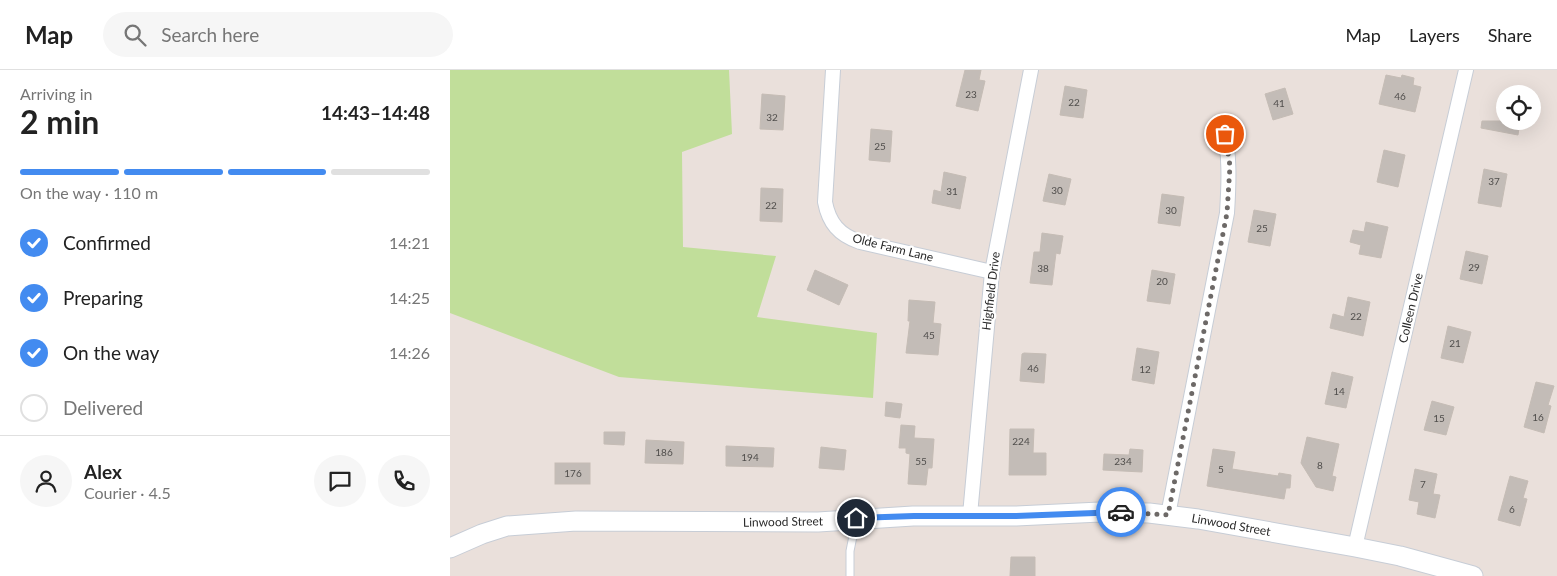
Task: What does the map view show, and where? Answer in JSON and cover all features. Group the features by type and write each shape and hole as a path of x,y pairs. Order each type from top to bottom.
{"street":[{"name":"Olde Farm Lane","path":"833,70 825,202 827,213 836,229 851,239 860,242 992,272"},
{"name":"Highfield Drive","path":"970,515 992,272 1031,70"},
{"name":"Colleen Drive","path":"1355,547 1466,70"},
{"path":"1168,515 1227,213 1230,166 1228,144 1223,123"},
{"name":"Linwood Street","path":"450,548 482,534 523,524 576,521 818,522 856,518 970,515 1016,516 1100,512 1168,515 1198,519 1418,560 1473,576"}],"lane":[{"path":"850,576 850,552 856,518"}],"green space":[{"path":"450,70 729,70 732,134 682,152 683,247 776,256 757,317 877,333 873,398 619,377 450,313"}],"building":[{"path":"965,70 981,70 979,80 985,81 978,111 956,106"},
{"path":"1386,75 1401,78 1402,75 1414,78 1413,85 1421,87 1415,112 1379,104"},
{"path":"1065,86 1087,90 1083,118 1060,115"},
{"path":"1285,88 1293,114 1273,120 1265,94"},
{"path":"762,94 785,96 783,130 760,129"},
{"path":"1482,121 1496,121 1496,130 1519,130 1518,135 1481,128"},
{"path":"871,129 892,131 890,162 869,160"},
{"path":"1384,150 1405,155 1398,187 1377,182"},
{"path":"1484,169 1507,174 1501,207 1478,203"},
{"path":"944,172 966,177 960,209 932,203 934,190 941,192"},
{"path":"1049,174 1071,179 1065,205 1043,201"},
{"path":"761,188 783,189 782,222 760,221"},
{"path":"1162,194 1184,197 1180,226 1158,223"},
{"path":"1254,210 1276,214 1270,246 1248,242"},
{"path":"1366,222 1388,227 1381,258 1359,254 1361,245 1350,242 1353,230 1364,232"},
{"path":"1042,233 1063,236 1060,254 1056,253 1052,285 1030,283 1034,252 1040,252"},
{"path":"1466,251 1488,256 1482,284 1460,279"},
{"path":"815,270 848,285 839,305 807,290"},
{"path":"1152,270 1175,274 1170,304 1147,301"},
{"path":"1348,297 1370,302 1363,336 1330,328 1333,314 1344,317"},
{"path":"909,300 935,302 933,323 941,324 938,355 906,353 910,321 908,321"},
{"path":"1448,326 1471,332 1463,363 1441,358"},
{"path":"1137,348 1159,352 1154,384 1132,380"},
{"path":"1022,354 1046,354 1044,383 1020,381"},
{"path":"1332,372 1353,377 1346,408 1325,404"},
{"path":"1536,382 1554,386 1548,405 1551,406 1544,433 1524,427"},
{"path":"1432,401 1454,407 1446,435 1424,430"},
{"path":"886,402 902,404 900,418 885,416"},
{"path":"901,425 915,426 914,438 934,439 932,468 928,468 926,485 908,484 910,454 906,453 906,448 899,448"},
{"path":"1010,429 1034,429 1033,453 1046,453 1046,475 1009,475"},
{"path":"604,432 625,432 624,445 604,444"},
{"path":"1307,437 1339,444 1332,476 1336,477 1333,491 1316,487 1301,463"},
{"path":"646,440 684,442 683,464 645,463"},
{"path":"726,446 774,448 773,467 726,466"},
{"path":"821,447 846,450 844,470 819,468"},
{"path":"1130,449 1143,450 1142,472 1103,470 1104,454 1129,455"},
{"path":"1213,449 1235,452 1232,469 1278,476 1279,473 1291,475 1290,488 1286,488 1284,499 1207,486"},
{"path":"555,463 590,463 590,484 555,484"},
{"path":"1415,469 1437,474 1433,494 1440,495 1435,518 1417,514 1419,502 1409,500"},
{"path":"1510,476 1528,481 1523,498 1527,499 1520,526 1498,520"},
{"path":"1011,557 1035,557 1035,576 1010,576"}],"way so far":[{"path":"1121,512 1168,515 1227,213 1230,166 1225,134"}],"route":[{"path":"856,518 970,515 1016,516 1121,512"}]}
